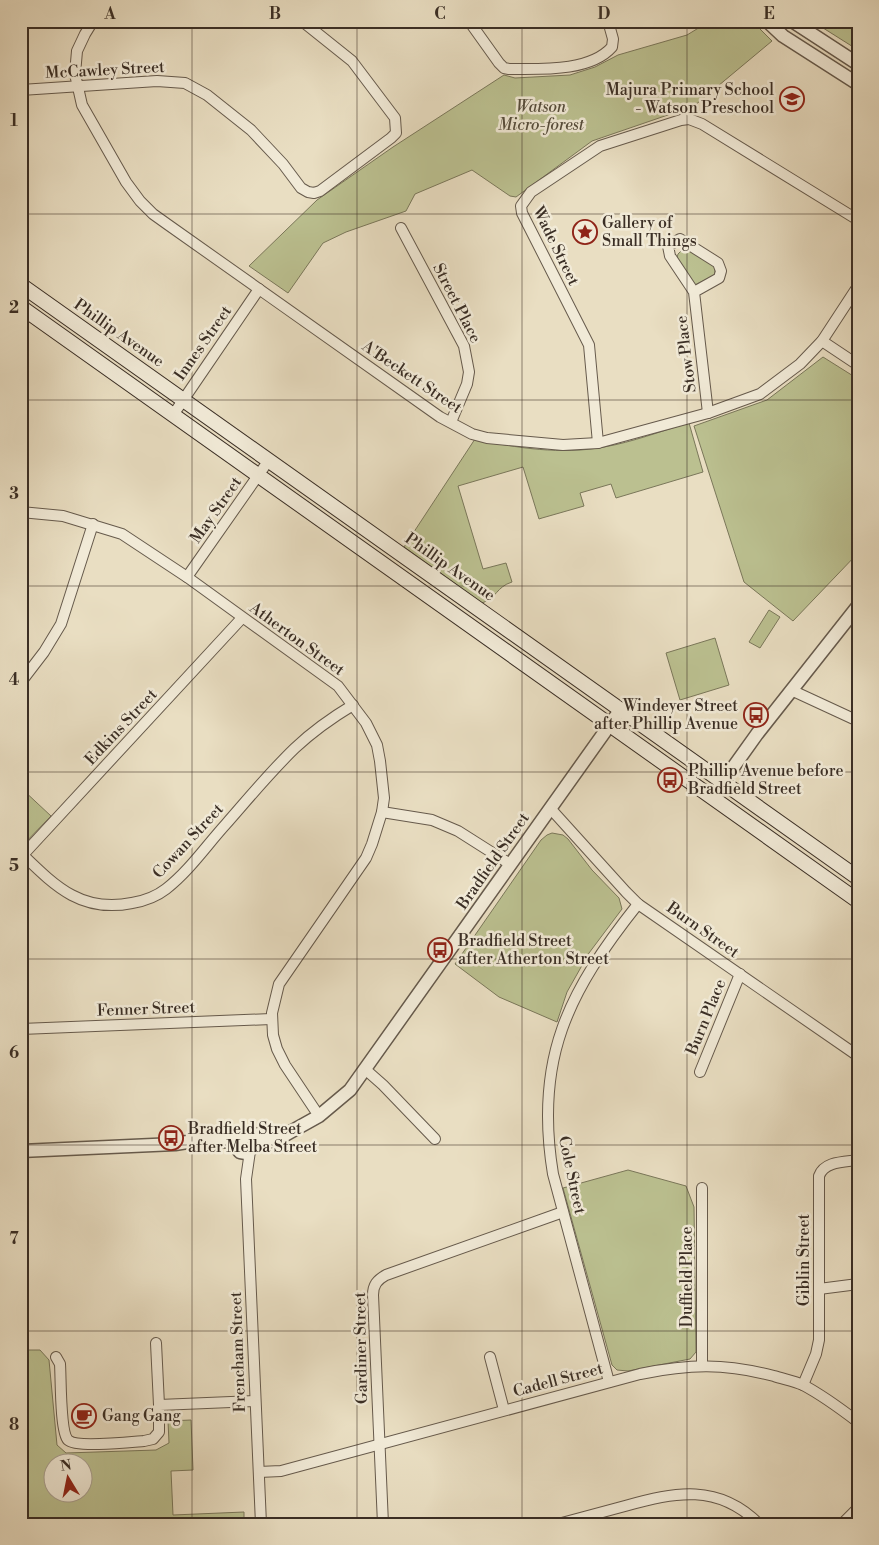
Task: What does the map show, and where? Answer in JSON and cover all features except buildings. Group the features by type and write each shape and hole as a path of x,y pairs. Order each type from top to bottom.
{"main road":[{"name":"Phillip Avenue","path":"21,285 858,878"},
{"path":"21,308 858,901"}],"street":[{"name":"A'Beckett Street","path":"93,21 77,51 75,74 77,86 82,105 126,182 140,201 167,224 432,411 472,434 487,438 563,445 598,442 708,413 760,394 800,364 822,341 858,286"},
{"name":"McCawley Street","path":"21,90 157,81 185,83 207,95 251,130 283,164 301,188 314,193 328,185 391,138 396,133 396,125 395,118 352,60 302,21"},
{"path":"469,21 499,63 504,68 509,69 562,68 600,57 612,47 613,39 608,21"},
{"path":"767,21 783,36 858,84"},
{"path":"792,21 858,64"},
{"name":"Wade Street","path":"598,442 589,345 522,213 521,206 530,192 600,146 689,119 702,124 858,220"},
{"name":"Street Place","path":"401,228 464,346 469,372 467,384 451,422"},
{"name":"Stow Place","path":"694,292 718,278 721,271 718,263 680,238 668,246 670,256 694,292 708,413"},
{"name":"Innes Street","path":"173,415 259,289"},
{"path":"822,341 858,365"},
{"name":"May Street","path":"187,577 269,460"},
{"path":"21,469 22,512"},
{"name":"Atherton Street","path":"22,512 63,516 122,534 187,577 338,686 366,723 376,745 384,798 382,812 372,844 366,858 279,984 274,998 271,1019 277,1049 285,1065 319,1116"},
{"path":"21,682 62,624 93,524"},
{"path":"712,797 757,734 858,606"},
{"name":"Edkins Street","path":"22,856 242,618"},
{"path":"791,690 858,721"},
{"name":"Cowan Street","path":"22,856 60,889 88,902 104,906 119,906 151,898 165,890 193,863 296,747 353,704"},
{"name":"Bradfield Street","path":"21,1151 174,1144 222,1148 244,1146 276,1140 319,1116 343,1097 366,1070 620,709"},
{"name":"Burn Street","path":"550,808 638,904 858,1056"},
{"path":"382,812 432,820 450,827 510,864"},
{"name":"Cole Street","path":"609,1382 554,1174 548,1145 548,1094 554,1055 565,1019 582,983 638,904"},
{"name":"Burn Place","path":"700,1072 740,974"},
{"name":"Fenner Street","path":"21,1028 271,1019"},
{"path":"366,1070 383,1085 434,1139"},
{"name":"Frencham Street","path":"244,1146 261,1524"},
{"name":"Giblin Street","path":"802,1385 818,1347 819,1176 821,1170 826,1166 858,1160"},
{"name":"Duffield Place","path":"702,1188 702,1365"},
{"name":"Gardiner Street","path":"383,1524 373,1295 375,1284 386,1275 563,1212"},
{"path":"819,1289 858,1284"},
{"path":"56,1356 60,1364 63,1427 67,1439 73,1443 84,1444 144,1441 153,1439 159,1432 156,1343"},
{"path":"490,1357 504,1410"},
{"name":"Cadell Street","path":"259,1472 281,1471 609,1382 657,1371 702,1365 749,1370 802,1385 858,1422"},
{"path":"159,1405 255,1400"},
{"path":"558,1524 661,1496 687,1493 709,1496 724,1501 749,1515 759,1524"},
{"path":"842,1524 858,1508"}],"green space":[{"name":"Watson Micro-forest","path":"710,21 752,21 772,41 694,106 592,141 516,197 510,196 472,170 415,194 406,211 346,232 323,243 288,293 249,266 317,200 393,147 504,75 515,78 570,75 595,67 618,55 687,35"},
{"path":"812,21 858,21 858,50"},
{"path":"683,249 690,250 715,267 715,275 695,285 677,258"},
{"path":"823,357 858,379 858,553 793,621 744,582 694,426 767,400"},
{"path":"689,423 703,472 616,498 611,484 580,493 584,506 539,519 523,467 458,486 483,569 506,563 512,582 487,601 482,603 404,547 475,439 539,449 588,449 626,442"},
{"path":"769,610 780,617 760,648 749,642"},
{"path":"715,638 729,685 680,700 666,653"},
{"path":"21,788 51,816 21,847"},
{"path":"552,833 563,835 568,839 592,870 619,898 622,909 589,953 567,992 557,1022 499,997 455,964 541,840"},
{"path":"628,1170 686,1186 694,1207 696,1352 690,1359 628,1371 617,1370 612,1365 563,1188"},
{"path":"21,1350 40,1350 49,1360 57,1445 65,1452 42,1452 42,1502 92,1502 92,1452 156,1450 169,1443 168,1421 191,1420 193,1470 171,1471 173,1515 244,1512 244,1524 21,1524"}],"place":[{"name":"Majura Primary School - Watson Preschool","path":"792,99"},
{"name":"Gallery of Small Things","path":"585,232"},
{"name":"Windeyer Street after Phillip Avenue","path":"756,715"},
{"name":"Phillip Avenue before Bradfield Street","path":"670,780"},
{"name":"Bradfield Street after Atherton Street","path":"440,950"},
{"name":"Bradfield Street after Melba Street","path":"171,1138"},
{"name":"Gang Gang","path":"84,1416"}]}
